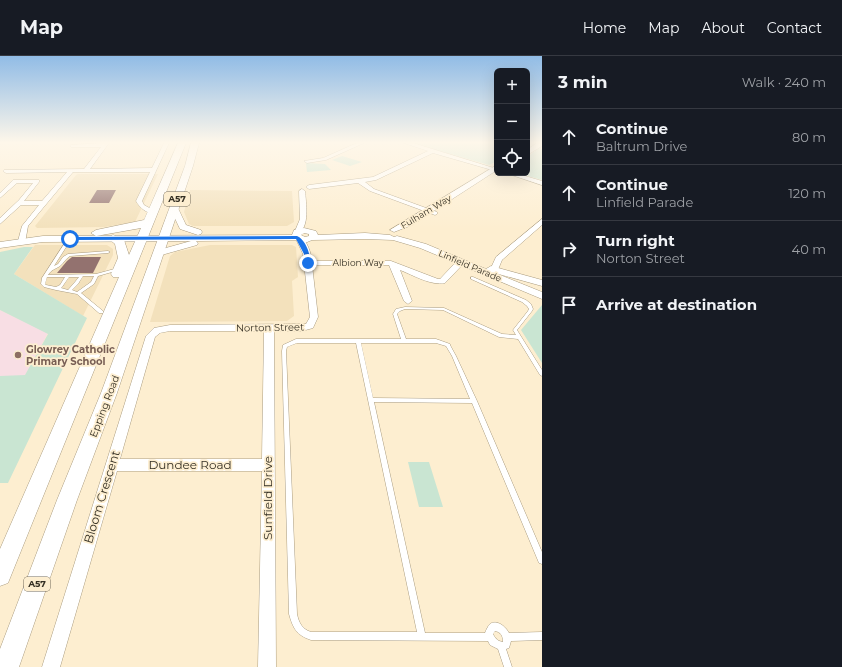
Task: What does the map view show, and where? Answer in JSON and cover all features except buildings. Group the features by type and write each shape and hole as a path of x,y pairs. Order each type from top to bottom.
{"main road":[{"path":"75,397 79,362 101,312 144,235 170,172"},
{"name":"Epping Road","path":"6,667 67,500 109,393 187,172"},
{"path":"96,233 149,222"},
{"path":"0,576 75,397 125,267 120,242 113,238"}],"street":[{"path":"22,239 26,226 70,172"},
{"path":"153,172 140,201 141,204 153,212"},
{"path":"309,188 381,177 392,172"},
{"name":"Fulham Way","path":"407,234 412,228 432,212 492,172"},
{"path":"519,176 542,183"},
{"path":"0,196 15,181 37,180 37,182 19,203 0,222"},
{"path":"360,181 372,190 432,212"},
{"path":"298,235 303,220 302,191"},
{"path":"19,203 44,203"},
{"path":"174,208 183,227 198,232"},
{"name":"Fulham Way","path":"392,235 409,223 432,212"},
{"path":"303,220 311,235"},
{"path":"494,270 499,259 542,221"},
{"name":"Linfield Parade","path":"298,235 392,235 403,231 477,264 542,283"},
{"path":"164,235 198,232 298,235"},
{"path":"0,240 96,233 222,238 298,235"},
{"path":"71,236 113,238 144,235"},
{"name":"Norton Street","path":"157,330 170,328 302,328 312,324 314,317 307,258 298,235"},
{"name":"Norton Street","path":"307,258 311,235"},
{"name":"Linfield Parade","path":"392,235 415,243 542,296"},
{"path":"158,253 176,247 222,238"},
{"path":"0,245 22,239"},
{"name":"Albion Way","path":"307,258 391,263 394,265 408,301"},
{"path":"394,265 437,282 442,281 461,262"},
{"name":"Sunfield Drive","path":"267,667 269,328"},
{"name":"Bloom Crescent","path":"52,667 149,340 152,333 157,330"},
{"name":"Dundee Road","path":"112,465 268,465"}],"lane":[{"path":"71,236 42,282 45,286 78,293 101,312"},
{"path":"50,269 59,265 64,258 69,255 108,252"},
{"path":"46,276 96,275 125,267"},
{"path":"78,293 92,282 96,275"},
{"path":"56,289 61,286 68,276"},
{"path":"69,291 77,283 81,276"},
{"path":"472,278 524,301 529,305 531,309 516,327 516,332 542,374"},
{"path":"404,341 395,314 398,310 405,308 444,309 501,336 519,337"},
{"path":"490,637 311,636 302,633 297,628 292,598 285,348 288,344 296,341 404,341 436,342 448,345 474,401 542,560"},
{"path":"358,341 422,636"},
{"path":"371,400 474,401"},
{"path":"495,627 501,628 507,636 506,645 501,646 496,644 490,637 490,630 495,627"},
{"path":"507,636 542,636"},
{"path":"501,646 508,667"}],"shaded area":[{"path":"78,174 158,174 135,222 104,227 37,228 35,226"},
{"path":"190,190 292,191 294,222 287,226 193,226 189,224 184,212"},
{"path":"35,245 107,245 113,249 113,255 83,316 14,274"},
{"path":"210,245 292,245 296,247 298,277 292,281 294,316 287,321 150,322 170,256 175,252"},
{"name":"Glowrey Catholic Primary School","path":"0,310 48,333 25,376 0,376"}],"green space":[{"path":"530,172 542,172 542,180 528,176 530,176"},
{"path":"24,247 33,247 14,274 87,318 8,483 0,483 0,376 25,375 48,334 0,310 0,252"},
{"path":"542,305 542,363 521,330"},
{"path":"408,462 429,462 443,507 419,507"}],"place":[{"name":"Glowrey Catholic Primary School","path":"18,355"}],"route":[{"path":"70,239 288,237 300,239 307,254 308,263"}]}
